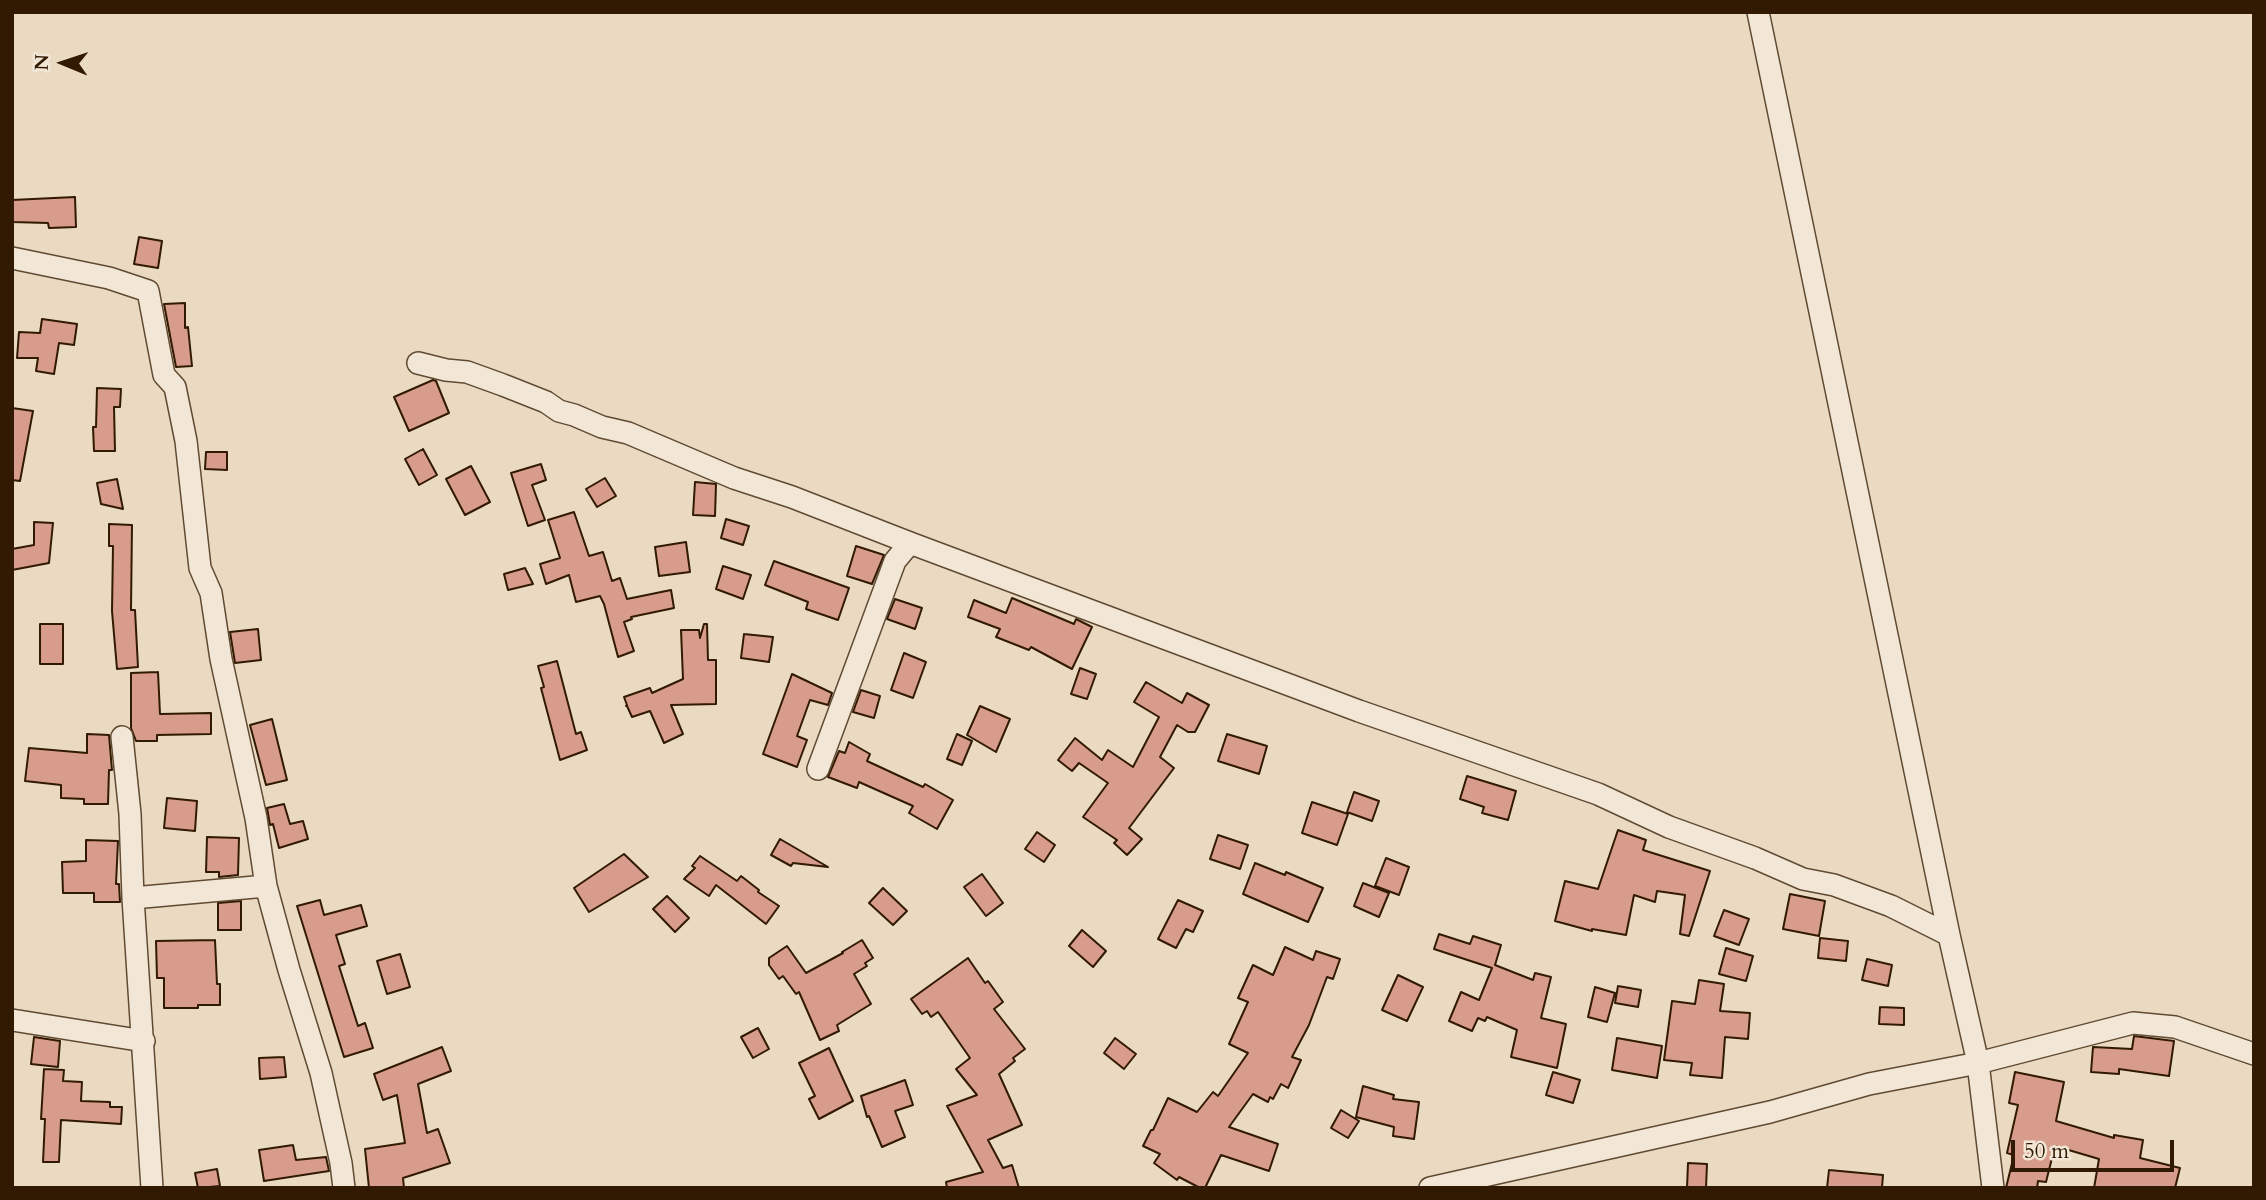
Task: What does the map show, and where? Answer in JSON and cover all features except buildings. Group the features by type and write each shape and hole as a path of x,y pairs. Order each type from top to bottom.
{"street":[{"path":"1758,12 1949,935 1978,1063 1993,1188"},
{"path":"12,258 109,278 148,291 164,375 176,387 186,441 201,568 211,593 221,659 257,818 266,886 321,1073 344,1188"},
{"path":"418,363 467,372 503,385 545,402 559,411 601,427 628,433 734,478 792,497 1359,711 1598,794 1669,827 1755,858 1803,879 1834,885 1891,906 1949,935"},
{"path":"818,769 895,561 910,543"},
{"path":"122,737 130,814 152,1188"},
{"path":"133,898 266,886"},
{"path":"12,1020 144,1041"},
{"path":"1430,1188 1770,1112 1869,1084 1978,1063 2133,1023 2175,1027 2254,1054"}]}
